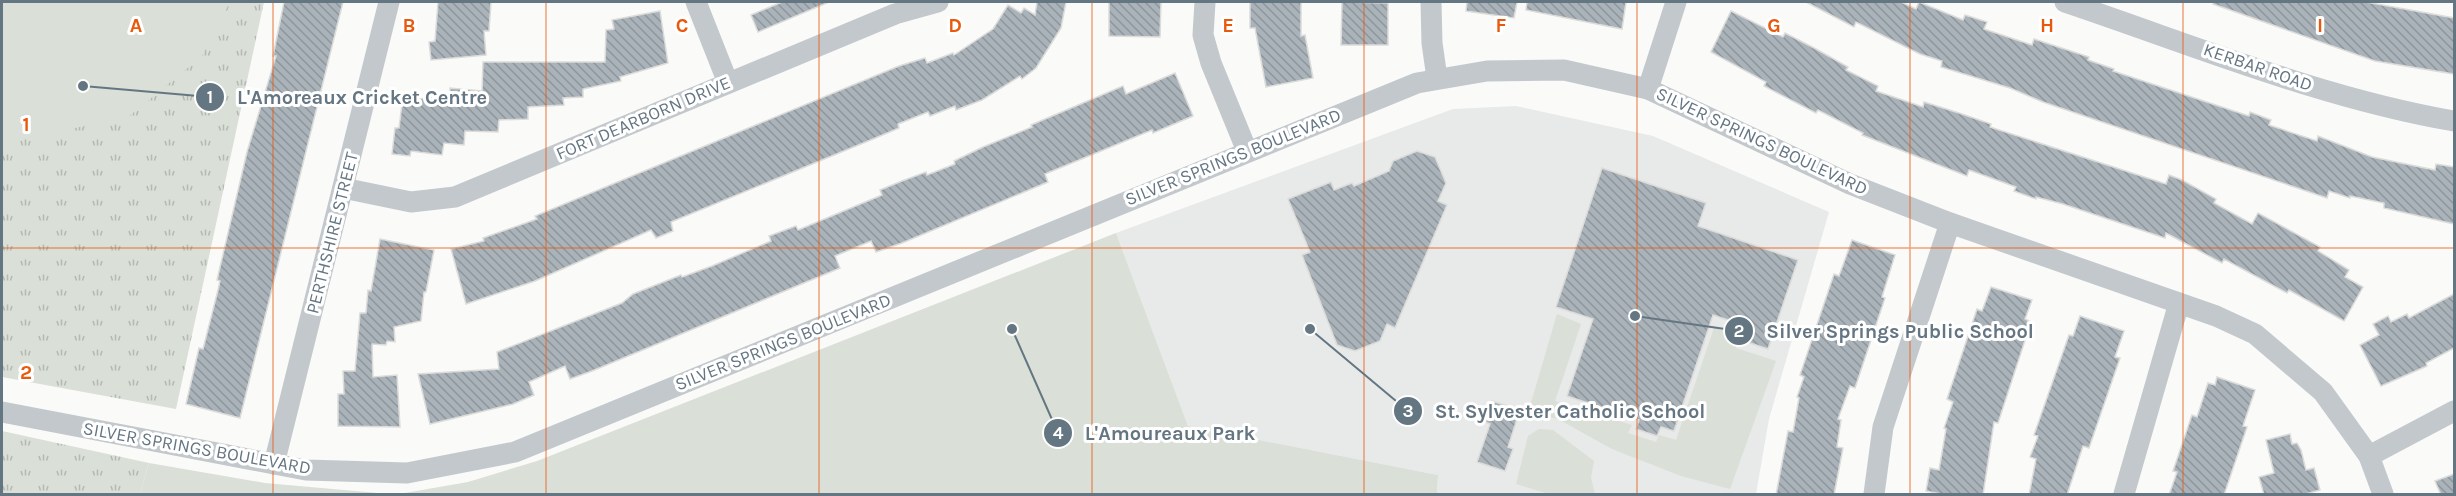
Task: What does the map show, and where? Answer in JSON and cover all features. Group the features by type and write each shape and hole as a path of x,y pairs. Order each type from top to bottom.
{"street":[{"name":"PERTHSHIRE STREET","path":"274,464 389,2"},
{"path":"696,2 728,82"},
{"name":"FORT DEARBORN DRIVE","path":"343,188 411,202 455,197 728,82 895,15 938,2"},
{"path":"1205,2 1203,35 1211,63 1247,151"},
{"path":"1431,2 1432,43 1437,78"},
{"path":"1648,89 1676,2"},
{"name":"KERBAR ROAD","path":"2065,2 2299,82 2372,104 2454,121"},
{"name":"SILVER SPRINGS BOULEVARD","path":"2,412 306,470 407,472 515,452 1417,83 1487,71 1563,70 1648,89 1843,181 1950,223 2179,303 2255,334 2323,393 2369,456 2383,495"},
{"path":"1874,495 1883,427 1950,223"},
{"path":"2124,495 2179,303"},
{"path":"2369,456 2454,411"}],"shaded area":[{"path":"1516,106 1653,136 1829,212 1769,419 1756,494 1437,494 1438,475 1188,426 1116,233 1453,109"}],"green space":[{"path":"2,2 264,2 176,409 2,377"},
{"path":"2,2 230,2 202,56 128,117 51,133 2,132"},
{"path":"1116,233 1188,426 1438,475 1437,494 399,494 468,482 537,461"},
{"path":"1557,314 1581,324 1555,401 1632,425 1628,433 1656,442 1659,435 1676,440 1714,328 1740,335 1736,348 1776,361 1730,489 1681,476 1612,449 1558,419 1528,413"},
{"path":"1539,429 1553,430 1594,461 1591,478 1595,494 1549,494 1516,484 1528,436"},
{"path":"2,431 149,463 140,494 2,494"},
{"path":"149,463 265,483 389,494 140,494"}],"building":[{"path":"284,2 343,2 240,418 186,404 199,348 203,349 218,290 220,281 217,280 247,152 276,56 273,56"},
{"path":"438,2 491,2 489,31 484,31 486,55 431,60 429,42 435,41"},
{"path":"782,2 829,2 758,32 751,15"},
{"path":"1037,2 1066,2 1061,28 1036,68 1022,79 1020,76 982,100 956,110 955,106 930,116 928,112 898,124 899,128 671,222 673,231 656,238 651,230 535,281 466,304 451,249 484,241 483,238 537,219 535,216 899,66 925,58 927,63 953,53 954,55 993,29 1008,5 1021,13 1024,8 1035,15"},
{"path":"1109,2 1161,2 1160,37 1109,36"},
{"path":"1250,2 1301,2 1301,36 1305,35 1313,78 1266,87 1255,28 1250,28"},
{"path":"1342,2 1388,3 1388,45 1341,45"},
{"path":"1467,2 1517,2 1514,18 1466,11"},
{"path":"1527,2 1626,2 1622,29 1526,10"},
{"path":"1806,2 1901,2 1916,9 1919,2 1963,20 1965,15 1987,22 1984,29 2032,45 2034,39 2089,57 2088,60 2114,69 2113,71 2249,116 2250,112 2271,120 2269,125 2317,141 2318,136 2372,157 2435,170 2436,164 2454,167 2454,224 2384,208 2384,203 2350,196 2350,198 2329,191 2327,198 2043,102 2010,88 1941,67 1942,61 1920,54 1856,22 1854,27"},
{"path":"2214,2 2366,2 2454,18 2454,74 2375,61 2213,4"},
{"path":"660,11 668,63 620,77 621,81 583,89 583,97 563,98 564,105 528,107 528,119 499,120 498,132 465,131 464,145 444,143 442,155 411,151 410,156 392,154 395,128 399,128 403,96 425,99 426,95 450,98 450,88 482,91 483,62 605,62 606,30 614,29 612,20"},
{"path":"1731,11 1783,37 1785,33 1816,49 1848,67 1846,70 1878,86 1876,91 1923,107 1924,102 1959,113 1991,124 1990,127 2166,184 2169,175 2216,199 2214,203 2252,224 2258,213 2320,247 2318,251 2349,270 2345,277 2363,287 2344,321 2289,290 2287,293 2224,259 2222,263 2166,233 2165,238 2063,204 2036,197 2036,199 2014,191 2016,187 1969,170 1967,176 1862,135 1863,133 1818,110 1816,113 1764,86 1766,82 1711,52"},
{"path":"1175,73 1193,116 1153,133 1152,130 1045,174 1048,182 902,243 876,252 871,241 835,256 840,268 592,371 570,379 565,366 529,382 534,395 513,404 430,424 418,374 499,369 497,352 622,303 633,294 681,275 682,277 712,266 771,241 769,236 796,226 798,230 882,195 880,190 926,172 927,175 955,164 954,161 983,147 1123,86 1126,94"},
{"path":"1417,151 1435,157 1446,183 1438,201 1447,205 1395,328 1387,324 1380,341 1355,351 1337,345 1302,255 1310,252 1288,199 1331,182 1334,190 1352,183 1354,186 1389,171 1393,161"},
{"path":"1602,168 1706,203 1698,226 1798,260 1768,349 1747,342 1752,328 1713,315 1674,431 1661,427 1657,436 1636,429 1639,420 1567,396 1593,319 1556,307"},
{"path":"380,239 434,250 426,292 424,292 421,321 394,327 395,342 387,341 386,345 372,344 373,377 397,375 400,427 338,426 338,394 344,394 343,371 355,371 360,313 366,313 368,290 371,291"},
{"path":"1852,240 1895,255 1882,297 1885,298 1855,388 1850,386 1838,419 1841,420 1837,447 1843,448 1834,495 1776,495 1788,431 1793,432 1799,398 1797,397 1804,377 1800,375 1834,274 1839,276"},
{"path":"1991,287 2032,300 2025,319 2031,322 1998,423 1994,422 1983,495 1946,495 1926,491 1930,468 1939,470 1946,429 1944,428 1953,402 1947,399 1977,309 1982,311"},
{"path":"2454,294 2454,348 2426,363 2427,366 2381,386 2360,345 2379,335 2373,324 2388,316 2391,322 2407,314 2409,318"},
{"path":"2080,316 2124,331 2115,357 2120,358 2089,448 2083,446 2067,495 2029,495 2036,459 2030,457 2038,436 2034,435 2069,335 2073,336"},
{"path":"2217,377 2255,390 2243,426 2247,427 2224,495 2169,495 2177,472 2173,471 2192,415 2197,417 2208,383 2215,385"},
{"path":"1492,401 1520,410 1508,447 1513,449 1505,471 1477,462 1490,424 1485,422"},
{"path":"2290,434 2292,444 2297,443 2301,450 2306,470 2314,468 2320,490 2302,495 2264,495 2259,477 2274,473 2266,440"},
{"path":"2454,474 2454,495 2441,495 2435,481"}],"place":[{"name":"L'Amoreaux Cricket Centre","path":"83,86"},
{"name":"Silver Springs Public School","path":"1635,316"},
{"name":"L'Amoureaux Park","path":"1012,329"},
{"name":"St. Sylvester Catholic School","path":"1310,329"}]}
